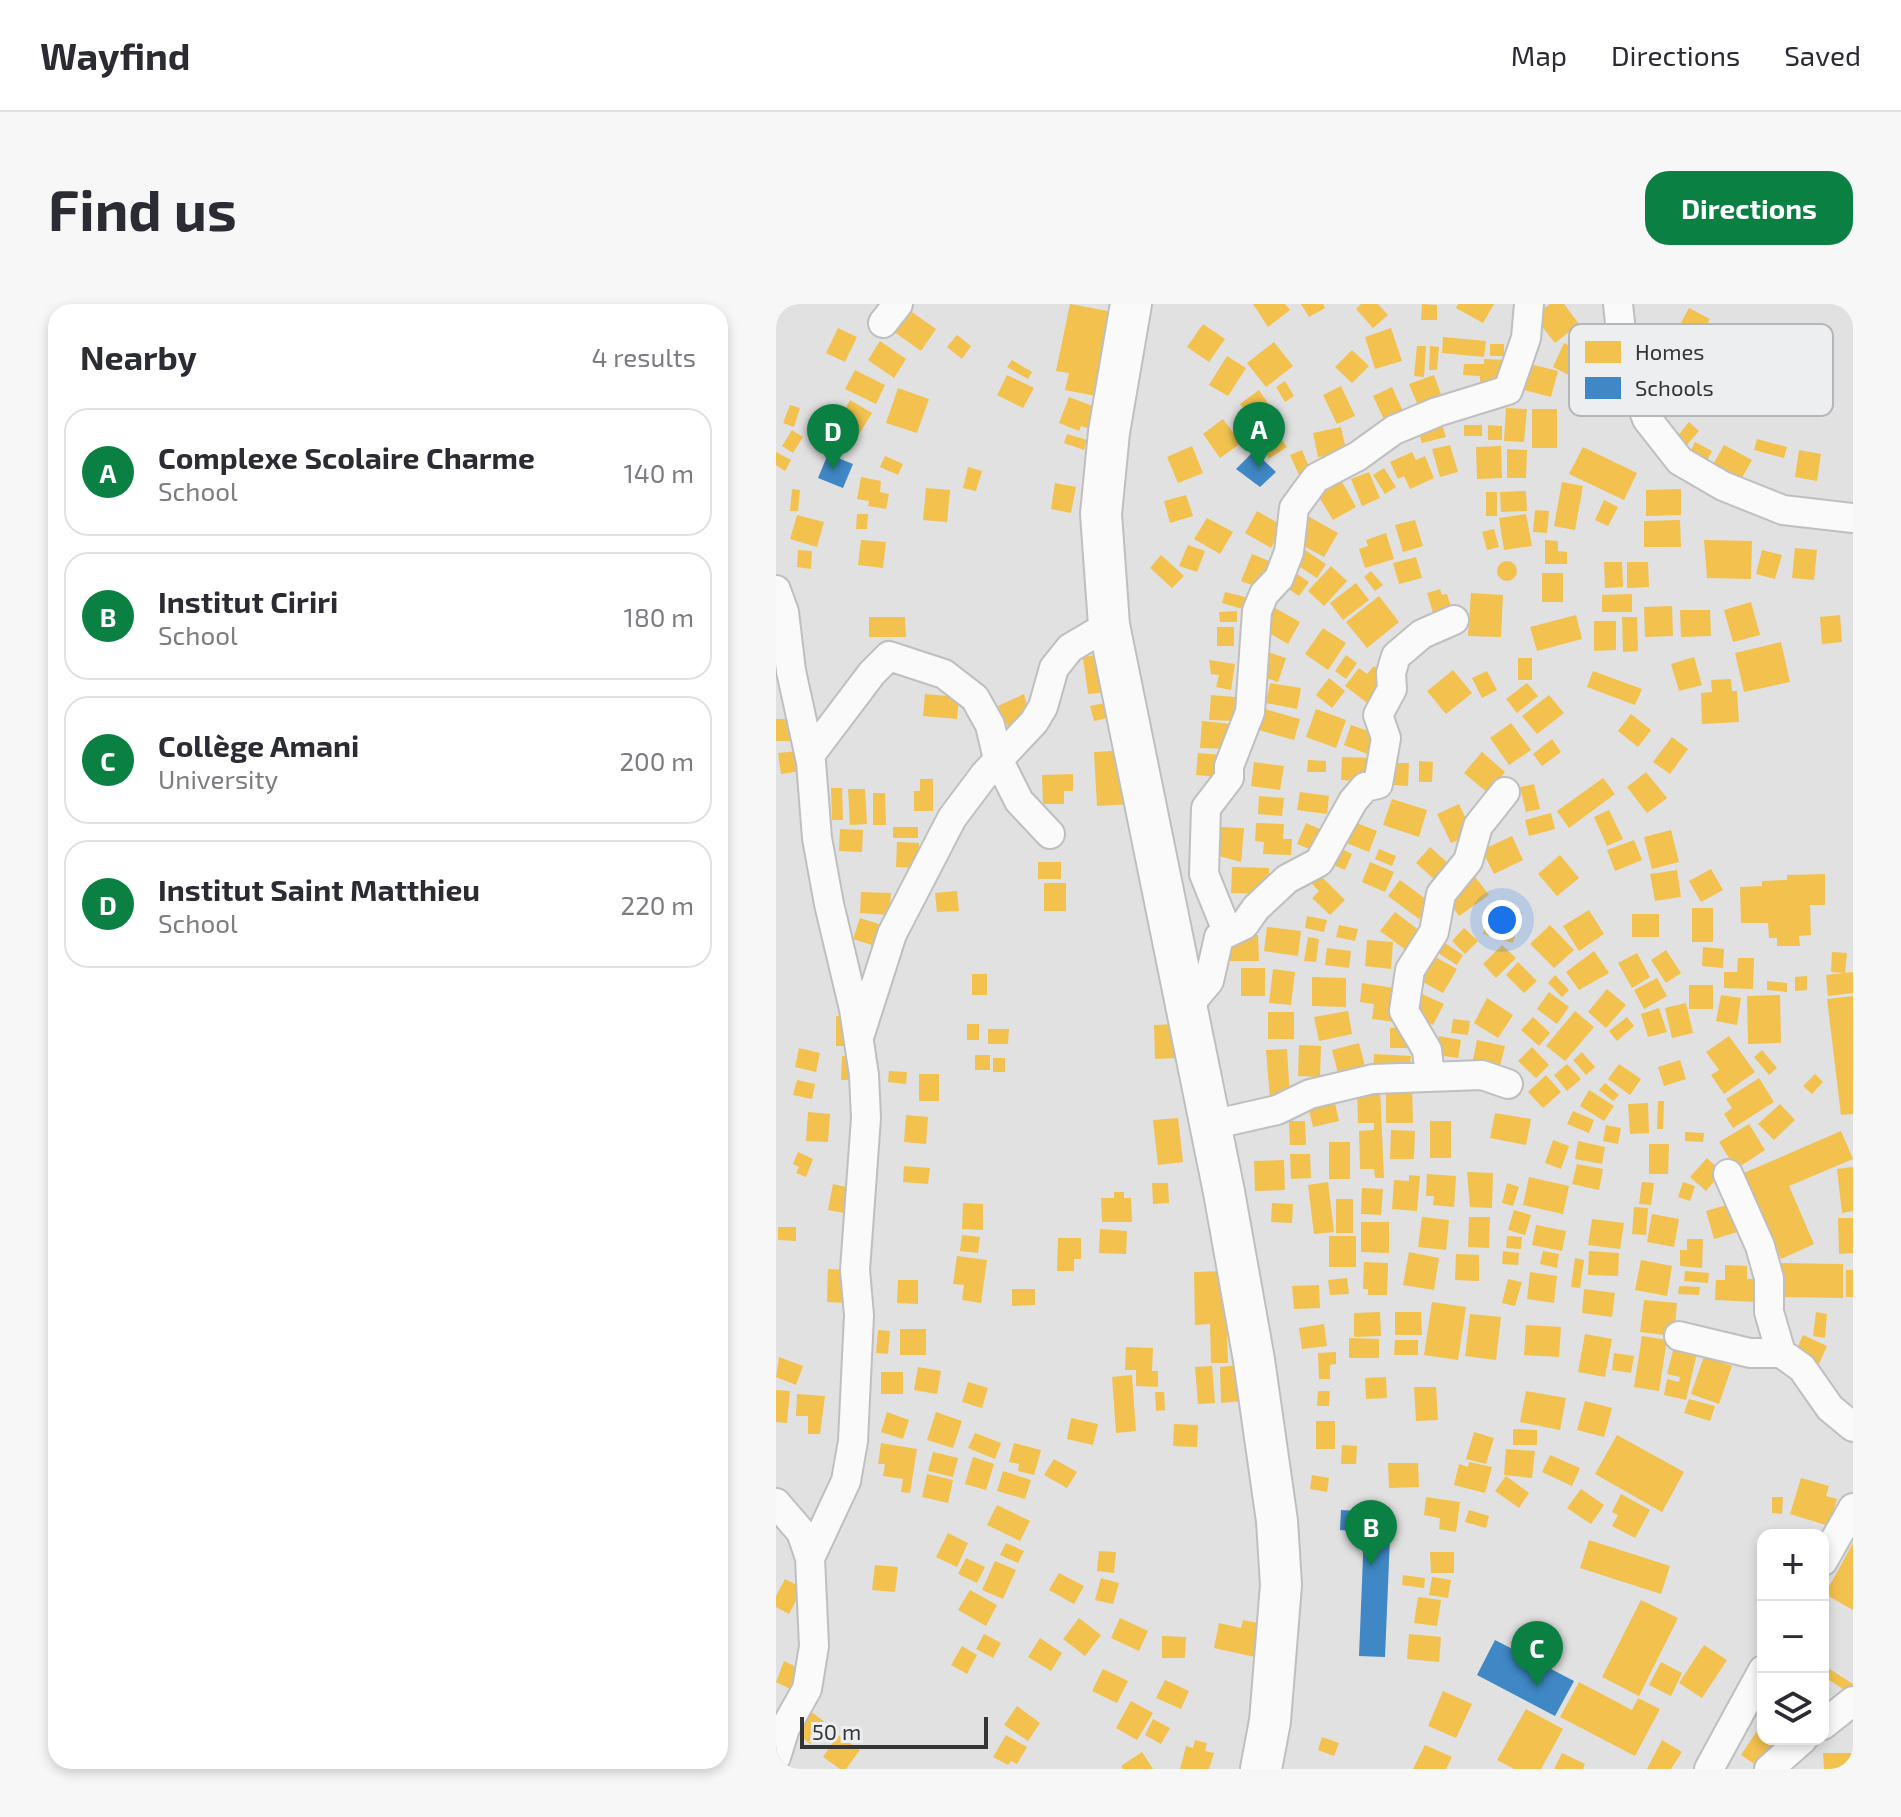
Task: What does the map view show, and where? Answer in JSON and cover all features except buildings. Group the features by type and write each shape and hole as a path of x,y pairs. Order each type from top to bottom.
{"street":[{"path":"1131,304 1109,432 1101,514 1109,625 1211,1125 1254,1360 1277,1521 1281,1585 1270,1721 1261,1769"},
{"path":"1227,931 1204,874 1206,808 1229,778 1229,766 1250,712 1257,611 1264,594 1279,578 1289,552 1294,508 1316,478 1333,471 1394,430 1437,412 1508,390 1526,338 1529,304"},
{"path":"1595,304 1618,316"},
{"path":"1646,416 1680,461 1723,486 1783,510 1853,518"},
{"path":"776,590 784,612 791,671 810,755 817,801 817,838 858,1038 866,1118 855,1270 859,1315 853,1441 846,1481 810,1558"},
{"path":"1188,1006 1209,981 1219,937 1244,925 1256,908 1287,879 1319,862 1353,801 1365,787 1378,784 1386,738 1378,715 1392,689 1391,673 1396,656 1422,634 1454,620"},
{"path":"858,1038 883,957 911,895 952,818 998,759 1034,722 1043,707 1054,668 1062,658 1086,637 1109,625"},
{"path":"810,755 889,656 935,670 975,698 990,725 998,759 1019,801 1050,834"},
{"path":"1430,1077 1427,1050 1404,1011 1410,970 1434,932 1441,894 1468,861 1478,826 1505,792"},
{"path":"1211,1125 1277,1110 1310,1094 1373,1079 1482,1075 1508,1084"},
{"path":"1728,1174 1760,1246 1769,1278 1769,1312 1781,1353"},
{"path":"1679,1336 1750,1353 1781,1353 1802,1368 1830,1408 1853,1427"},
{"path":"776,1503 801,1532 810,1558 814,1646 807,1689 785,1728 776,1757"},
{"path":"1829,1550 1853,1508"},
{"path":"1709,1769 1761,1673"},
{"path":"1829,1720 1853,1701"},
{"path":"1769,1769 1796,1745"}],"place":[{"name":"Complexe Scolaire Charme","path":"1259,468"},
{"name":"Institut Saint Matthieu","path":"833,470"},
{"name":"Institut Ciriri","path":"1371,1566"},
{"name":"Collège Amani","path":"1537,1687"}]}
